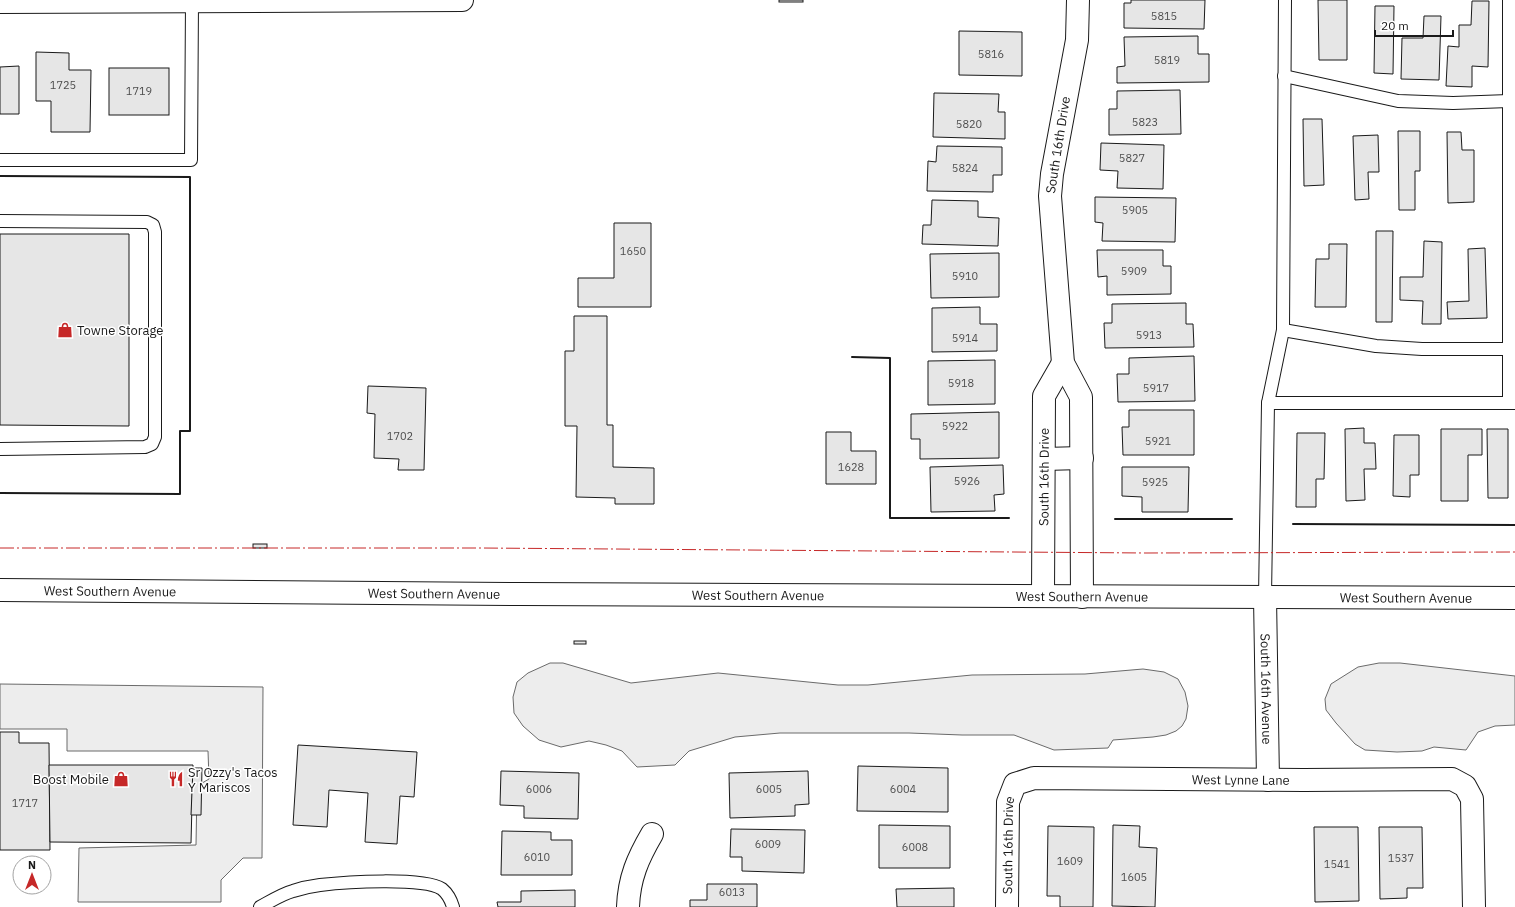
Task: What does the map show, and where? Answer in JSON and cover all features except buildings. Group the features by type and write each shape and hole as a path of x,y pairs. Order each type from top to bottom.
{"street":[{"path":"0,2 462,0"},
{"name":"South 16th Drive","path":"1078,0 1076,40 1052,174 1050,196 1063,363 1081,397 1082,597"},
{"name":"South 16th Drive","path":"1043,596 1044,396 1063,363"},
{"path":"1044,459 1082,458"},
{"name":"West Southern Avenue","path":"0,590 1266,598 1515,598"},
{"name":"South 16th Avenue","path":"1266,598 1268,780"},
{"name":"West Lynne Lane","path":"1016,784 1034,778 1268,780 1452,779 1465,786 1472,799 1474,907"},
{"name":"South 16th Drive","path":"1007,907 1008,802 1016,784"},
{"path":"628,907 633,871 641,852 652,834"}],"lane":[{"path":"1266,598 1268,403 1283,330 1285,0"},
{"path":"1268,403 1512,403 1509,349 1509,0"},
{"path":"0,160 191,160 192,1"},
{"path":"1284,76 1398,100 1453,103 1509,100"},
{"path":"0,221 147,222 153,225 155,232 155,437 152,444 145,447 0,449"},
{"path":"1283,330 1376,346 1422,349 1509,349"},
{"path":"260,907 292,891 319,885 365,882 416,882 442,889 450,898 453,907"}],"shaded area":[{"path":"550,663 563,663 631,683 718,673 838,685 868,685 972,675 1085,674 1143,669 1164,672 1178,679 1185,692 1188,706 1186,719 1182,726 1176,731 1166,735 1153,737 1113,740 1108,748 1054,750 1014,735 780,733 735,737 689,751 675,765 637,767 622,751 606,745 589,741 561,747 539,740 523,726 514,713 513,697 517,682 528,673"},
{"path":"1379,663 1400,663 1515,676 1515,725 1495,726 1478,732 1466,750 1434,747 1422,751 1397,752 1365,750 1355,744 1336,723 1326,710 1325,699 1331,684 1358,667"},
{"path":"0,684 263,687 262,858 243,858 221,880 221,902 78,902 79,848 196,845 197,786 209,779 208,751 67,751 67,729 0,729"}],"wall":[{"path":"0,176 190,177 190,431 180,431 180,494 0,493"},
{"path":"852,357 890,358 890,518 1009,518"},
{"path":"1115,519 1232,519"},
{"path":"1293,524 1515,525"}],"power":[{"path":"0,548 480,548 1146,553 1515,552"}],"place":[{"name":"Towne Storage","path":"65,330"},
{"name":"Boost Mobile","path":"121,779"},
{"name":"Sr Ozzy's Tacos Y Mariscos","path":"176,779"}]}
